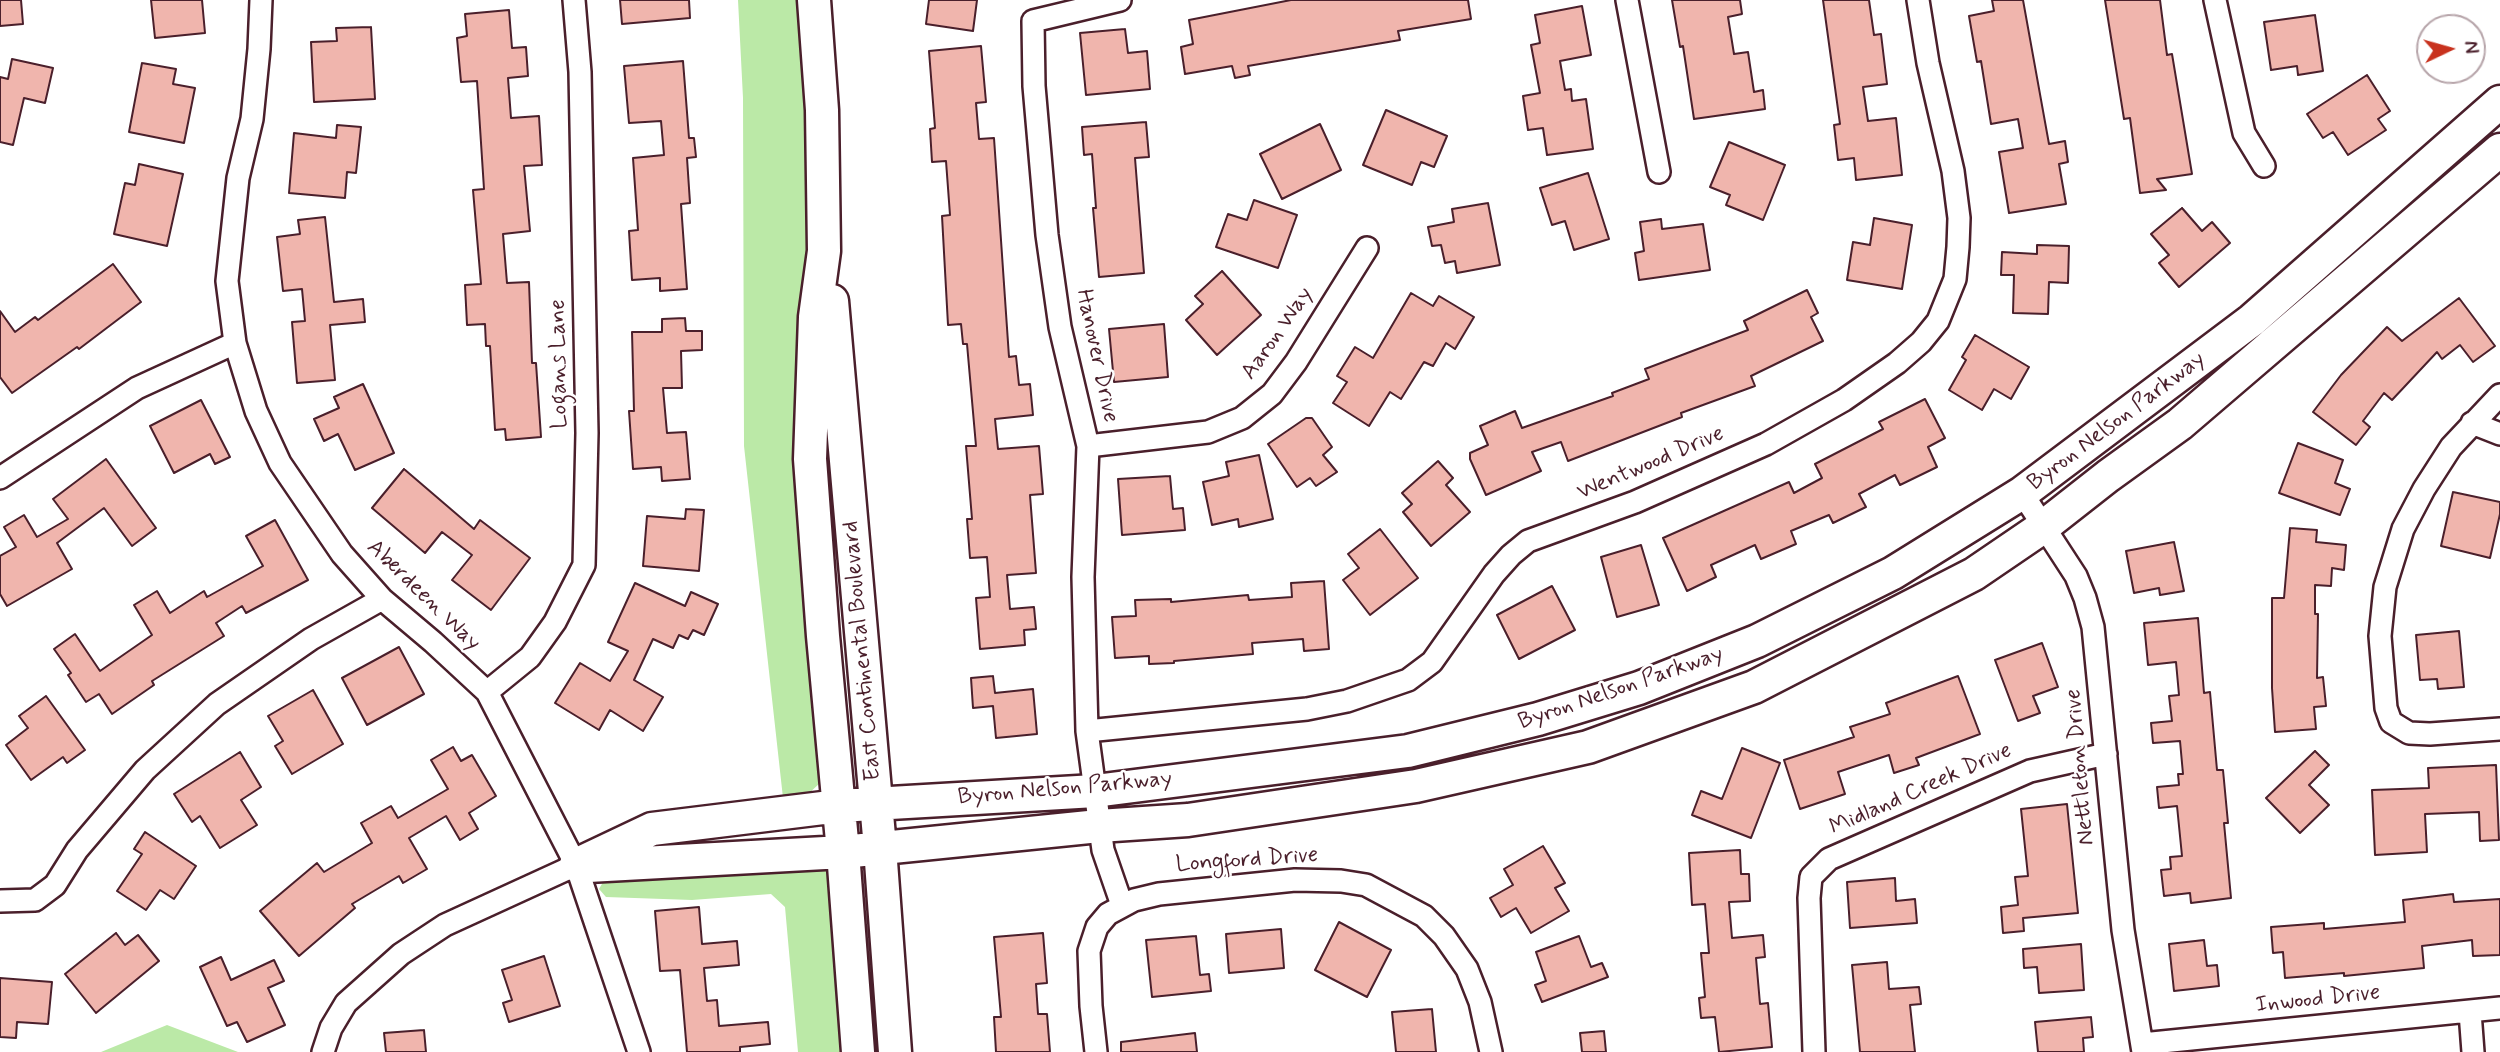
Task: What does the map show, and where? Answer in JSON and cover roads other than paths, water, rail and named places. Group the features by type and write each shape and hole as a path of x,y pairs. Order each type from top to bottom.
{"street":[{"name":"Aberdeen Way","path":"261,0 252,119 238,178 227,281 235,343 256,411 280,463 342,554 382,598 486,692 576,865 639,1052"},
{"name":"Logans Lane","path":"486,692 530,657 555,622 584,565 587,433 580,72 574,0"},
{"name":"East Continental Boulevard","path":"814,0 822,110 824,251 834,319 895,1052"},
{"name":"Hanover Drive","path":"1120,0 1033,21 1034,86 1047,235 1060,327 1088,446 1083,577 1087,732 1103,850 1122,905"},
{"path":"1627,0 1659,172"},
{"name":"Wentwood Drive","path":"1087,732 1307,709 1358,698 1408,680 1432,662 1494,574 1528,541 1635,502 1766,444 1844,400 1897,363 1921,342 1938,321 1955,279 1959,218 1953,172 1928,63 1918,0"},
{"path":"2215,0 2244,134 2264,166"},
{"name":"Byron Nelson Parkway","path":"323,1052 331,1028 346,1003 401,954 445,925 652,830 839,806 1095,791 1408,751 1538,719 1639,688 1757,641 1893,573 2022,494 2252,320 2500,102"},
{"name":"Byron Nelson Parkway","path":"576,865 844,852 1099,826 1188,821 1416,786 1588,747 1754,687 1974,575 2043,527 2180,424 2500,150"},
{"name":"Aaron Way","path":"1088,446 1208,432 1242,418 1272,394 1296,362 1367,248"},
{"name":"East Continental Boulevard","path":"824,251 815,317 810,459 844,852 858,1052"},
{"path":"0,478 137,388 235,343"},
{"path":"2500,395 2451,447 2403,529 2385,586 2380,636 2386,708 2391,722 2409,733 2500,729"},
{"path":"2472,424 2500,434"},
{"name":"Nettleton Drive","path":"2022,494 2076,576 2093,627 2123,930 2142,1048"},
{"path":"0,901 35,900 55,886 77,850 145,770 217,704 311,639 382,598"},
{"name":"Midland Creek Drive","path":"1814,1052 1809,898 1811,877 1829,859 2030,771 2106,754"},
{"name":"Longford Drive","path":"1122,905 1159,894 1295,880 1342,881 1366,885 1424,916 1444,936 1466,969 1480,1002 1492,1052"},
{"path":"1096,1052 1091,1006 1090,951 1097,927 1108,914 1122,905"},
{"name":"Inwood Drive","path":"2142,1048 2500,1008"},
{"path":"2470,1012 2473,1052"}]}
